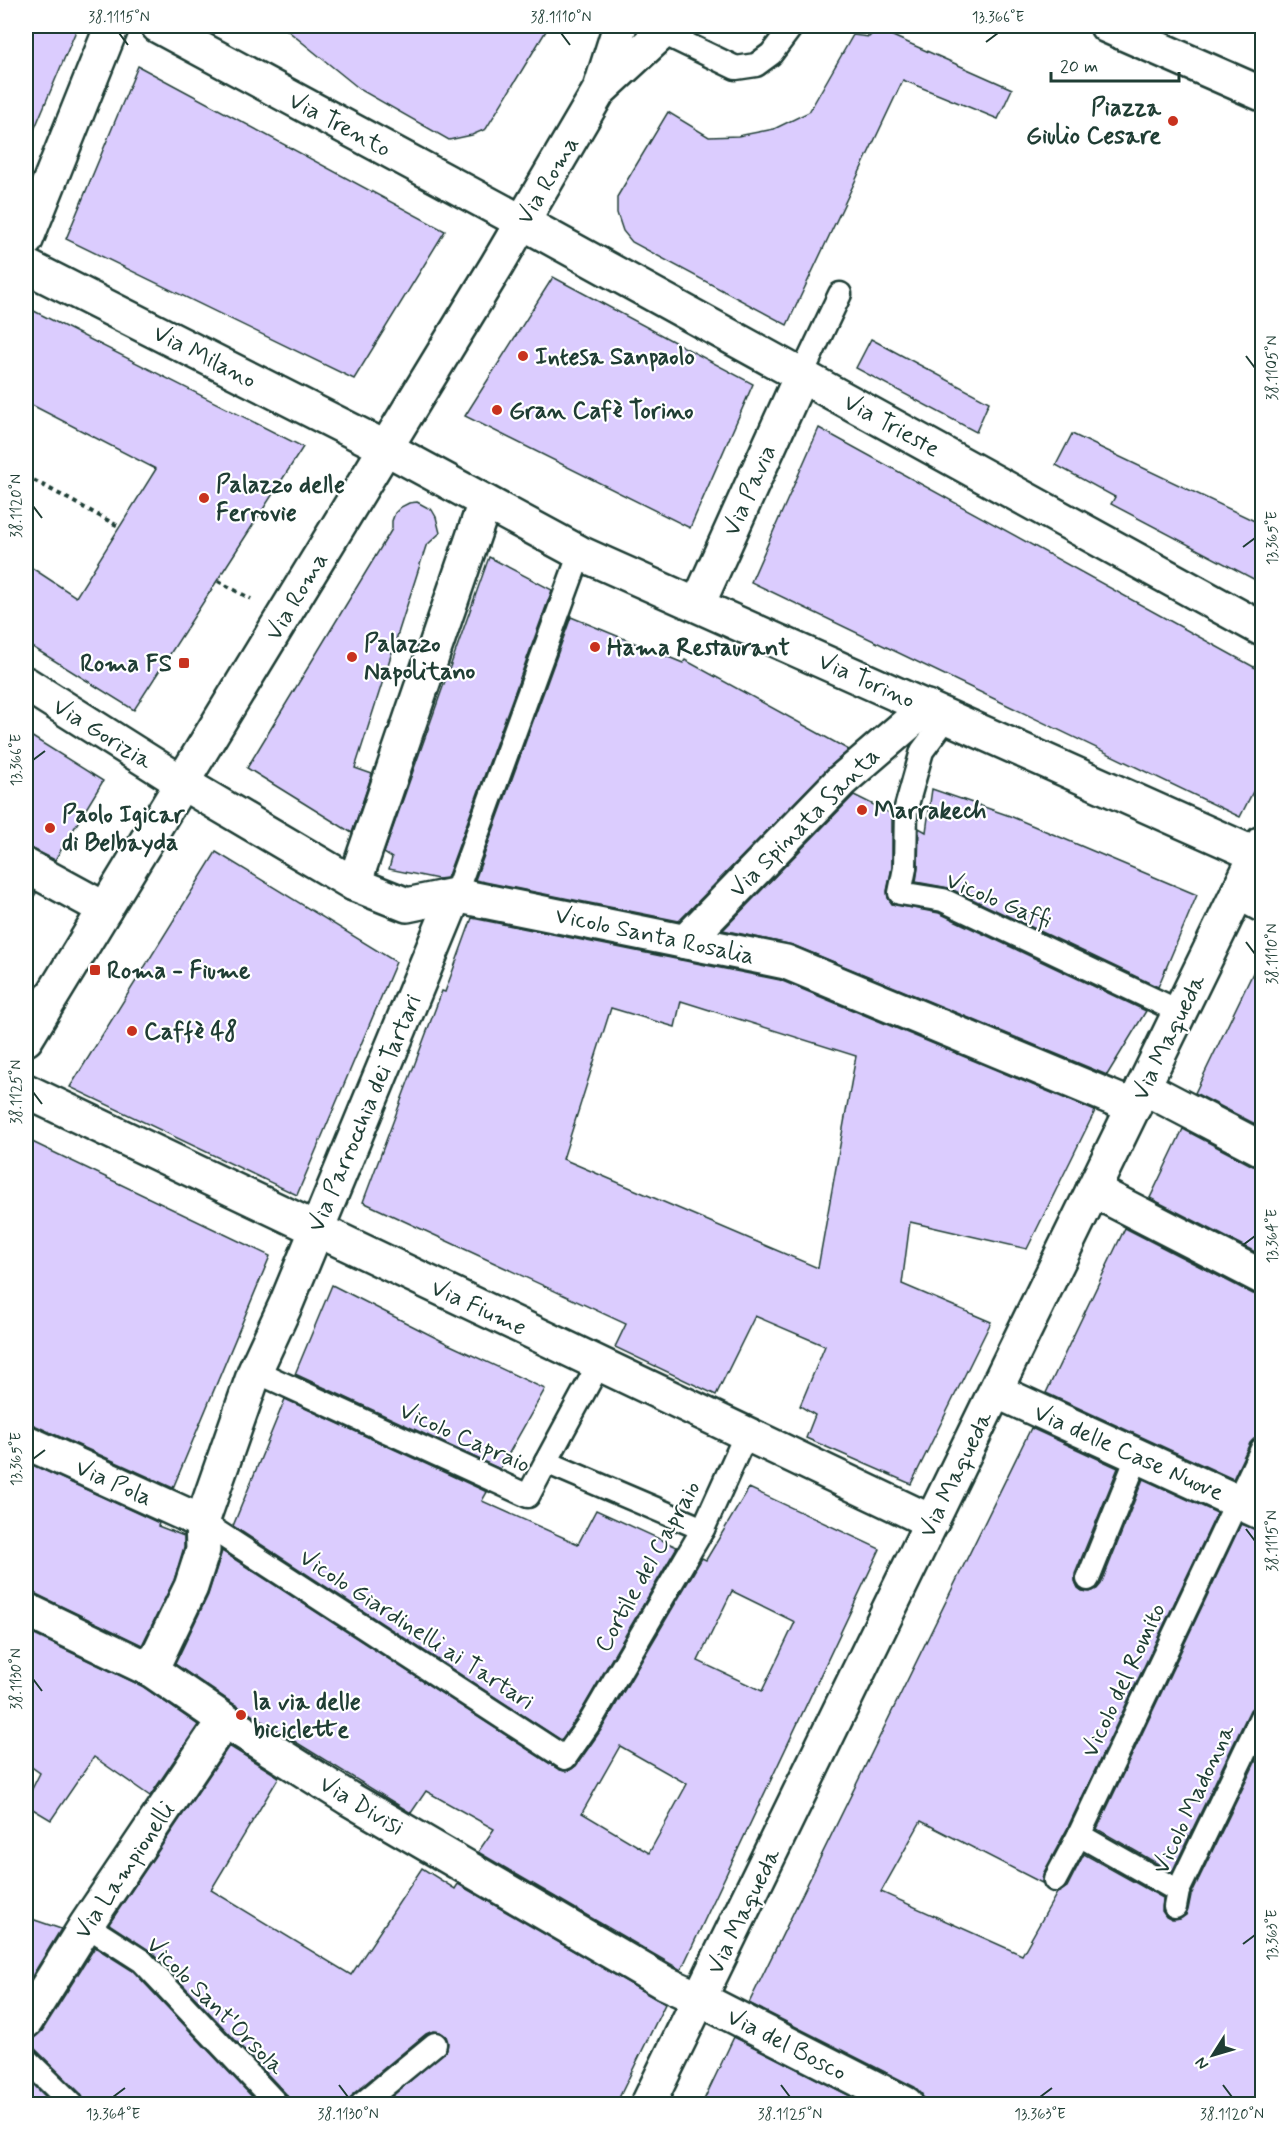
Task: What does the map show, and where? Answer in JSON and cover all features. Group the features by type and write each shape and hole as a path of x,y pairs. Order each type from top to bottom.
{"street":[{"path":"26,240 112,26"},
{"name":"Via Trento","path":"158,26 522,222"},
{"path":"600,89 620,26"},
{"path":"1107,26 1263,94"},
{"path":"600,89 665,29"},
{"name":"Via Roma","path":"26,1039 522,222 600,89"},
{"name":"Via Trieste","path":"522,222 1263,629"},
{"name":"Via Milano","path":"26,266 384,447"},
{"name":"Via Pavia","path":"698,604 801,375"},
{"name":"Via Torino","path":"384,447 580,553 938,711 1260,849"},
{"path":"354,884 485,502"},
{"name":"Via Gorizia","path":"26,684 181,782"},
{"name":"Via Spinata Santa","path":"685,942 841,781 938,711"},
{"name":"Vicolo Santa Rosalia","path":"181,782 354,884 407,905 455,895 786,962 1139,1097 1263,1149"},
{"name":"Via Maqueda","path":"648,2104 1180,1011 1250,898 1260,849"},
{"path":"26,866 105,909"},
{"name":"Via Parrocchia dei Tartari","path":"151,1670 191,1587 203,1550 202,1522 255,1371 286,1304 455,895"},
{"name":"Via Fiume","path":"26,1091 932,1522"},
{"path":"1093,1190 1263,1278"},
{"name":"Via delle Case Nuove","path":"996,1391 1250,1507"},
{"name":"Via Pola","path":"26,1442 202,1522"},
{"name":"Via Divisi","path":"26,1610 151,1670 224,1720 348,1798 665,1983 700,1999"},
{"name":"Via Lampionelli","path":"26,2021 86,1925 224,1720"},
{"name":"Via del Bosco","path":"700,1999 906,2104"}],"lane":[{"path":"665,29 736,68 756,65 771,54 792,26"},
{"path":"801,375 840,294"},
{"name":"Via Parrocchia dei Tartari","path":"455,895 580,553"},
{"name":"Vicolo Gaffi","path":"938,711 922,751 906,808 905,868 900,893 943,900 1180,1011"},
{"path":"546,1462 599,1364"},
{"name":"Vicolo Capraio","path":"255,1371 528,1496 546,1462 703,1529"},
{"name":"Cortile del Capraio","path":"590,1722 703,1529 746,1434"},
{"name":"Vicolo del Romito","path":"1055,1880 1250,1507 1263,1449"},
{"path":"1088,1578 1138,1455"},
{"name":"Vicolo Giardinelli ai Tartari","path":"202,1522 565,1758 590,1722"},
{"name":"Vicolo Madonna","path":"1079,1835 1177,1899 1263,1716"},
{"name":"Vicolo Sant'Orsola","path":"86,1925 142,1961 277,2104"},
{"path":"362,2104 435,2044"},
{"path":"26,2059 72,2104"}],"path":[{"path":"26,476 120,527"}],"building":[{"path":"26,26 78,26 26,149"},
{"path":"282,26 549,26 486,129 449,140 361,90"},
{"path":"877,29 1012,89 998,119 903,80 787,325 632,242 623,231 617,213 617,197 668,112 709,137 738,136 774,129 809,112 853,35 869,37"},
{"path":"138,66 445,231 354,379 66,239"},
{"path":"553,277 753,384 690,528 465,416"},
{"name":"Palazzo delle Ferrovie","path":"26,307 303,447 134,710 26,643 26,564 76,597 156,469 26,402"},
{"path":"871,339 989,402 976,432 856,368"},
{"path":"819,428 1263,672 1263,772 1240,817 751,582"},
{"path":"1072,434 1263,525 1263,584 1111,504 1115,497 1056,465"},
{"name":"Palazzo Napolitano","path":"417,502 432,510 440,533 426,546 355,768 372,774 352,833 247,768 392,529 395,513 409,503"},
{"path":"489,557 552,590 447,878 438,879 389,869 392,858 384,853"},
{"path":"571,617 683,663 685,660 849,750 828,768 679,921 475,880"},
{"path":"26,733 103,781 55,860 26,847"},
{"path":"932,789 1010,816 1197,895 1158,987 949,888 916,882 919,828 926,832"},
{"path":"854,795 892,814 892,867 887,891 892,904 939,913 1146,1011 1107,1075 793,945 723,930"},
{"path":"216,852 396,962 297,1195 70,1087"},
{"path":"26,887 36,893 26,910"},
{"path":"472,918 780,980 1095,1111 1027,1249 910,1222 902,1284 991,1322 911,1484 806,1438 815,1415 800,1406 825,1346 755,1316 716,1395 615,1347 626,1324 363,1202 442,991 445,992","holes":["681,1001 856,1056 818,1268 563,1159 611,1008 675,1027"]},
{"path":"1263,952 1263,1128 1195,1093"},
{"path":"1183,1129 1253,1166 1263,1168 1263,1256 1150,1198"},
{"path":"26,1139 270,1256 173,1488 26,1423"},
{"path":"1125,1228 1253,1294 1263,1296 1263,1436 1255,1438 1250,1443 1233,1479 1046,1393"},
{"path":"332,1285 448,1344 545,1389 500,1469 295,1374"},
{"path":"285,1399 487,1492 482,1501 578,1544 596,1510 677,1547 579,1715 561,1740 233,1526"},
{"path":"1031,1428 1118,1468 1075,1574 1075,1581 1082,1591 1090,1592 1101,1584 1143,1479 1217,1513 1067,1829 1043,1874 1042,1883 921,1821 881,1892 1022,1955 1057,1893 1067,1887 1084,1854 1163,1898 1162,1911 1166,1917 1172,1920 1180,1919 1186,1915 1191,1895 1263,1746 1263,2104 924,2104 922,2094 915,2087 749,2003"},
{"path":"26,1462 159,1523 158,1526 184,1536 184,1547 174,1580 142,1645 26,1591"},
{"path":"749,1488 880,1549 681,1970 478,1852 494,1829 426,1791 411,1813 234,1704 175,1664 208,1595 222,1551 558,1769 570,1770 576,1766 601,1730 702,1558 706,1560","holes":["732,1591 795,1622 762,1691 698,1661","620,1746 687,1784 649,1853 582,1813"]},
{"path":"1241,1524 1263,1532 1263,1703 1255,1705 1250,1710 1172,1872 1097,1829"},
{"path":"26,1631 142,1686 198,1725 150,1796 94,1757 51,1820 26,1805 40,1773 26,1763"},
{"path":"229,1746 279,1777 211,1890 351,1975 422,1868 455,1889 458,1884 665,2004 616,2104 383,2104 447,2049 446,2036 433,2031 426,2034 353,2094 349,2104 290,2104 287,2095 152,1952 109,1924"},
{"path":"26,1917 61,1929 26,1986"},
{"path":"95,1947 133,1971 259,2104 85,2104 81,2094 35,2049 26,2046 26,2040 34,2038 42,2031"},
{"path":"734,2037 866,2104 702,2104"},
{"path":"26,2077 53,2104 26,2104"}],"place":[{"name":"Piazza Giulio Cesare","path":"1173,121"},
{"name":"Intesa Sanpaolo","path":"523,356"},
{"name":"Gran Cafè Torino","path":"497,410"},
{"name":"Palazzo delle Ferrovie","path":"204,498"},
{"name":"Hama Restaurant","path":"595,647"},
{"name":"Palazzo Napolitano","path":"352,657"},
{"name":"Roma FS","path":"184,663"},
{"name":"Marrakech","path":"862,810"},
{"name":"Paolo Igicar di Belbayda","path":"50,828"},
{"name":"Roma - Fiume","path":"95,970"},
{"name":"Caffè 48","path":"132,1031"},
{"name":"la via delle biciclette","path":"241,1715"}]}
